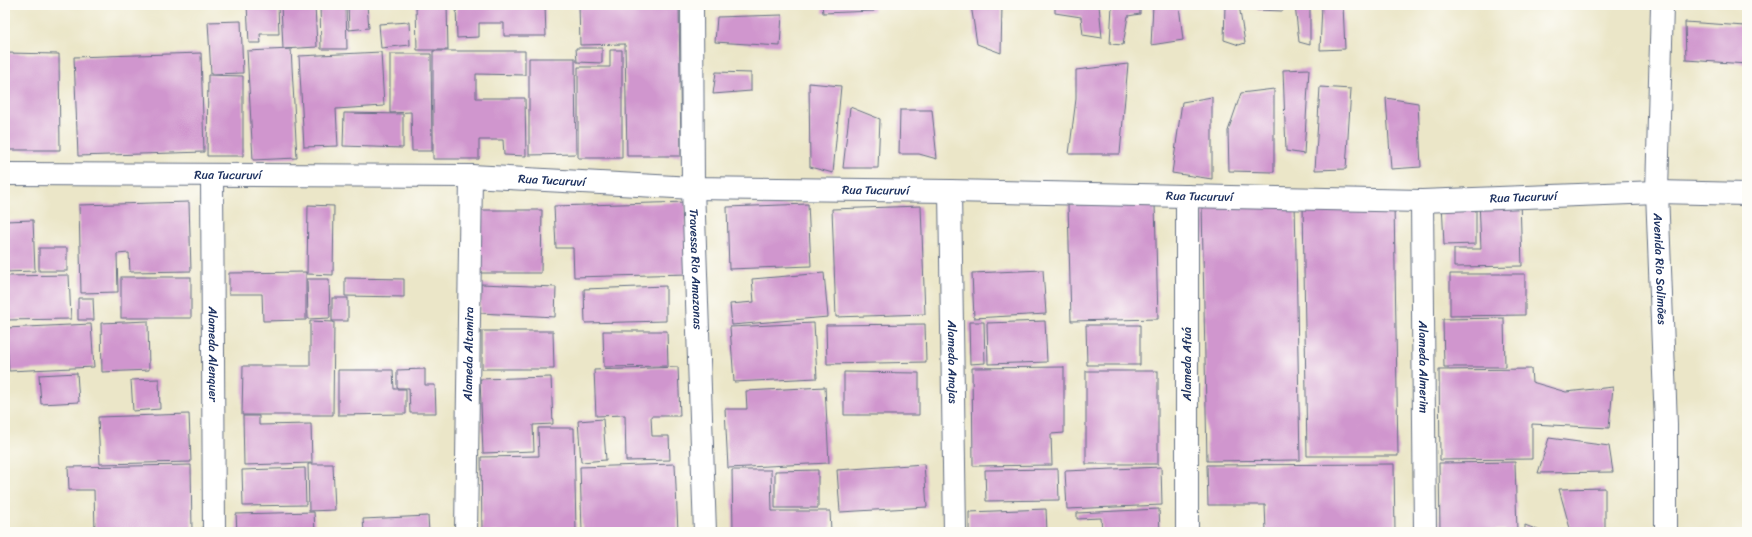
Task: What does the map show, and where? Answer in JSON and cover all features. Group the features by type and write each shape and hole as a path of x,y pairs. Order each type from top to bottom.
{"street":[{"name":"Travessa Rio Amazonas","path":"692,5 693,188 705,532"},
{"name":"Avenida Rio Solimões","path":"1662,5 1657,192 1666,424 1666,532"},
{"name":"Rua Tucuruví","path":"5,174 471,176 693,188 950,191 1422,202 1657,192 1747,194"},
{"name":"Alameda Alenquer","path":"212,176 214,532"},
{"name":"Alameda Altamira","path":"466,532 471,176"},
{"name":"Alameda Anajas","path":"950,191 955,532"},
{"name":"Alameda Afuá","path":"1187,196 1187,532"},
{"name":"Alameda Almerim","path":"1422,202 1426,532"}],"building":[{"path":"247,5 278,5 279,34 260,34 261,43 249,43"},
{"path":"281,5 315,5 317,47 283,49"},
{"path":"320,5 346,5 347,49 321,49"},
{"path":"348,5 367,5 369,28 349,30"},
{"path":"416,5 447,5 448,50 417,50"},
{"path":"456,5 545,5 546,36 504,36 504,23 479,23 479,37 457,38"},
{"path":"579,5 679,5 681,156 627,156 625,44 580,45"},
{"path":"822,5 875,5 874,11 823,13"},
{"path":"971,5 1002,5 1001,53 977,44"},
{"path":"1055,5 1099,5 1102,38 1083,35 1081,17 1055,13"},
{"path":"1112,5 1140,5 1140,14 1128,16 1123,45 1110,44"},
{"path":"1153,5 1179,5 1183,40 1151,45"},
{"path":"1225,5 1239,5 1245,43 1239,45 1224,40"},
{"path":"1256,5 1283,5 1283,11 1257,10"},
{"path":"1295,5 1310,5 1310,45 1299,42"},
{"path":"1322,5 1343,5 1345,49 1320,50"},
{"path":"782,15 780,46 715,42 717,17"},
{"path":"241,21 243,73 211,74 208,22"},
{"path":"409,22 410,45 381,48 379,24"},
{"path":"1685,22 1745,26 1747,64 1686,60"},
{"path":"576,48 602,48 602,63 577,62"},
{"path":"291,49 297,158 253,160 247,51"},
{"path":"610,50 622,50 622,158 578,158 578,67 610,67"},
{"path":"433,51 525,51 525,75 476,74 476,98 525,98 526,156 504,155 503,140 479,140 479,159 433,159"},
{"path":"381,52 384,106 336,109 338,146 304,147 299,56"},
{"path":"5,53 59,54 60,150 5,150"},
{"path":"201,53 204,152 78,156 74,57"},
{"path":"390,54 431,54 432,151 412,151 411,112 390,113"},
{"path":"529,58 575,58 576,154 529,155"},
{"path":"1128,64 1120,154 1069,154 1076,99 1076,70"},
{"path":"1309,69 1304,154 1286,151 1283,70"},
{"path":"716,72 751,73 751,91 713,94"},
{"path":"208,75 243,76 243,156 207,156"},
{"path":"809,83 841,86 833,173 810,167"},
{"path":"1320,87 1351,89 1346,169 1315,170"},
{"path":"1274,89 1274,172 1229,171 1228,131 1241,93"},
{"path":"1212,97 1212,179 1172,173 1182,102"},
{"path":"1386,98 1418,103 1421,167 1391,169"},
{"path":"850,107 880,119 878,168 843,168"},
{"path":"900,110 932,110 937,159 919,154 899,154"},
{"path":"344,113 403,114 403,148 343,146"},
{"path":"1520,199 1522,266 1454,267 1454,249 1481,249 1479,200"},
{"path":"1476,201 1476,244 1444,245 1442,202"},
{"path":"189,202 191,271 130,272 129,253 117,254 118,292 81,293 79,205"},
{"path":"686,202 688,274 574,277 573,248 556,248 554,206"},
{"path":"1295,202 1300,460 1207,461 1202,204"},
{"path":"1155,203 1158,319 1071,321 1068,205"},
{"path":"1394,203 1398,456 1307,456 1303,204"},
{"path":"808,204 811,266 729,269 727,207"},
{"path":"308,205 334,206 333,275 307,274"},
{"path":"921,206 925,314 836,317 832,209"},
{"path":"477,210 542,210 541,273 476,273"},
{"path":"33,220 35,271 5,272 5,221"},
{"path":"39,248 67,248 67,271 39,271"},
{"path":"1043,270 1046,314 974,318 972,273"},
{"path":"306,272 306,320 263,321 262,294 229,294 229,273"},
{"path":"824,273 828,317 732,325 730,304 754,302 752,279"},
{"path":"1450,274 1525,274 1525,315 1450,316"},
{"path":"69,275 71,319 5,320 5,276"},
{"path":"121,277 191,277 191,318 121,318"},
{"path":"345,278 404,279 404,297 345,296"},
{"path":"307,279 329,279 330,318 308,319"},
{"path":"481,284 556,287 555,317 480,313"},
{"path":"666,286 666,321 585,323 584,289"},
{"path":"78,298 93,298 94,320 78,320"},
{"path":"332,298 348,298 348,321 332,321"},
{"path":"1504,318 1505,367 1444,367 1443,319"},
{"path":"148,321 149,370 102,372 101,323"},
{"path":"310,321 334,322 333,415 242,415 243,366 310,366"},
{"path":"1045,321 1047,362 988,364 987,323"},
{"path":"969,322 984,322 985,363 970,364"},
{"path":"814,323 817,378 734,382 730,327"},
{"path":"91,324 94,367 9,371 6,328"},
{"path":"925,324 926,362 827,364 826,325"},
{"path":"1086,325 1140,325 1140,365 1087,365"},
{"path":"482,331 553,331 554,369 482,369"},
{"path":"603,331 667,331 668,366 604,367"},
{"path":"678,367 680,416 651,416 652,436 669,436 670,460 626,461 625,415 596,416 594,370"},
{"path":"1064,367 1064,433 1051,434 1052,465 973,466 972,368"},
{"path":"425,369 425,385 435,385 436,413 410,413 409,388 397,388 397,370"},
{"path":"1531,369 1532,382 1566,392 1613,387 1609,428 1532,424 1532,459 1440,460 1439,370"},
{"path":"338,370 393,370 394,389 406,389 406,414 338,415"},
{"path":"1086,371 1158,371 1158,464 1086,464"},
{"path":"844,372 919,373 919,415 844,415"},
{"path":"77,373 79,402 41,404 39,375"},
{"path":"551,377 553,424 533,425 534,451 483,453 480,379"},
{"path":"159,379 160,409 133,411 131,380"},
{"path":"825,387 829,463 728,468 725,409 747,409 746,391"},
{"path":"189,414 191,462 100,464 98,417"},
{"path":"243,416 259,416 259,425 311,424 312,463 244,465"},
{"path":"603,419 606,460 581,462 578,421"},
{"path":"538,428 574,428 576,532 482,532 481,457 539,456"},
{"path":"1549,438 1609,446 1613,472 1538,473"},
{"path":"1515,462 1517,532 1506,532 1505,530 1440,530 1439,463"},
{"path":"308,464 333,464 335,510 309,511"},
{"path":"675,464 678,532 582,532 580,467"},
{"path":"924,464 927,507 840,512 837,470"},
{"path":"1394,464 1395,532 1266,532 1265,505 1208,505 1207,465"},
{"path":"191,465 192,532 95,532 94,490 69,490 68,467"},
{"path":"1161,467 1162,505 1067,509 1065,471"},
{"path":"305,468 306,505 243,506 242,470"},
{"path":"1058,469 1059,500 986,501 985,470"},
{"path":"732,470 771,470 772,511 830,511 831,532 733,532"},
{"path":"818,470 818,508 775,508 775,471"},
{"path":"1605,488 1605,532 1571,532 1559,489"},
{"path":"1046,509 1047,532 969,532 969,512"},
{"path":"1159,509 1160,532 1102,532 1101,518 1077,519 1077,513"},
{"path":"314,512 315,532 237,532 236,514"},
{"path":"428,516 429,532 364,532 363,519"},
{"path":"1525,525 1543,532 1525,532"}]}
